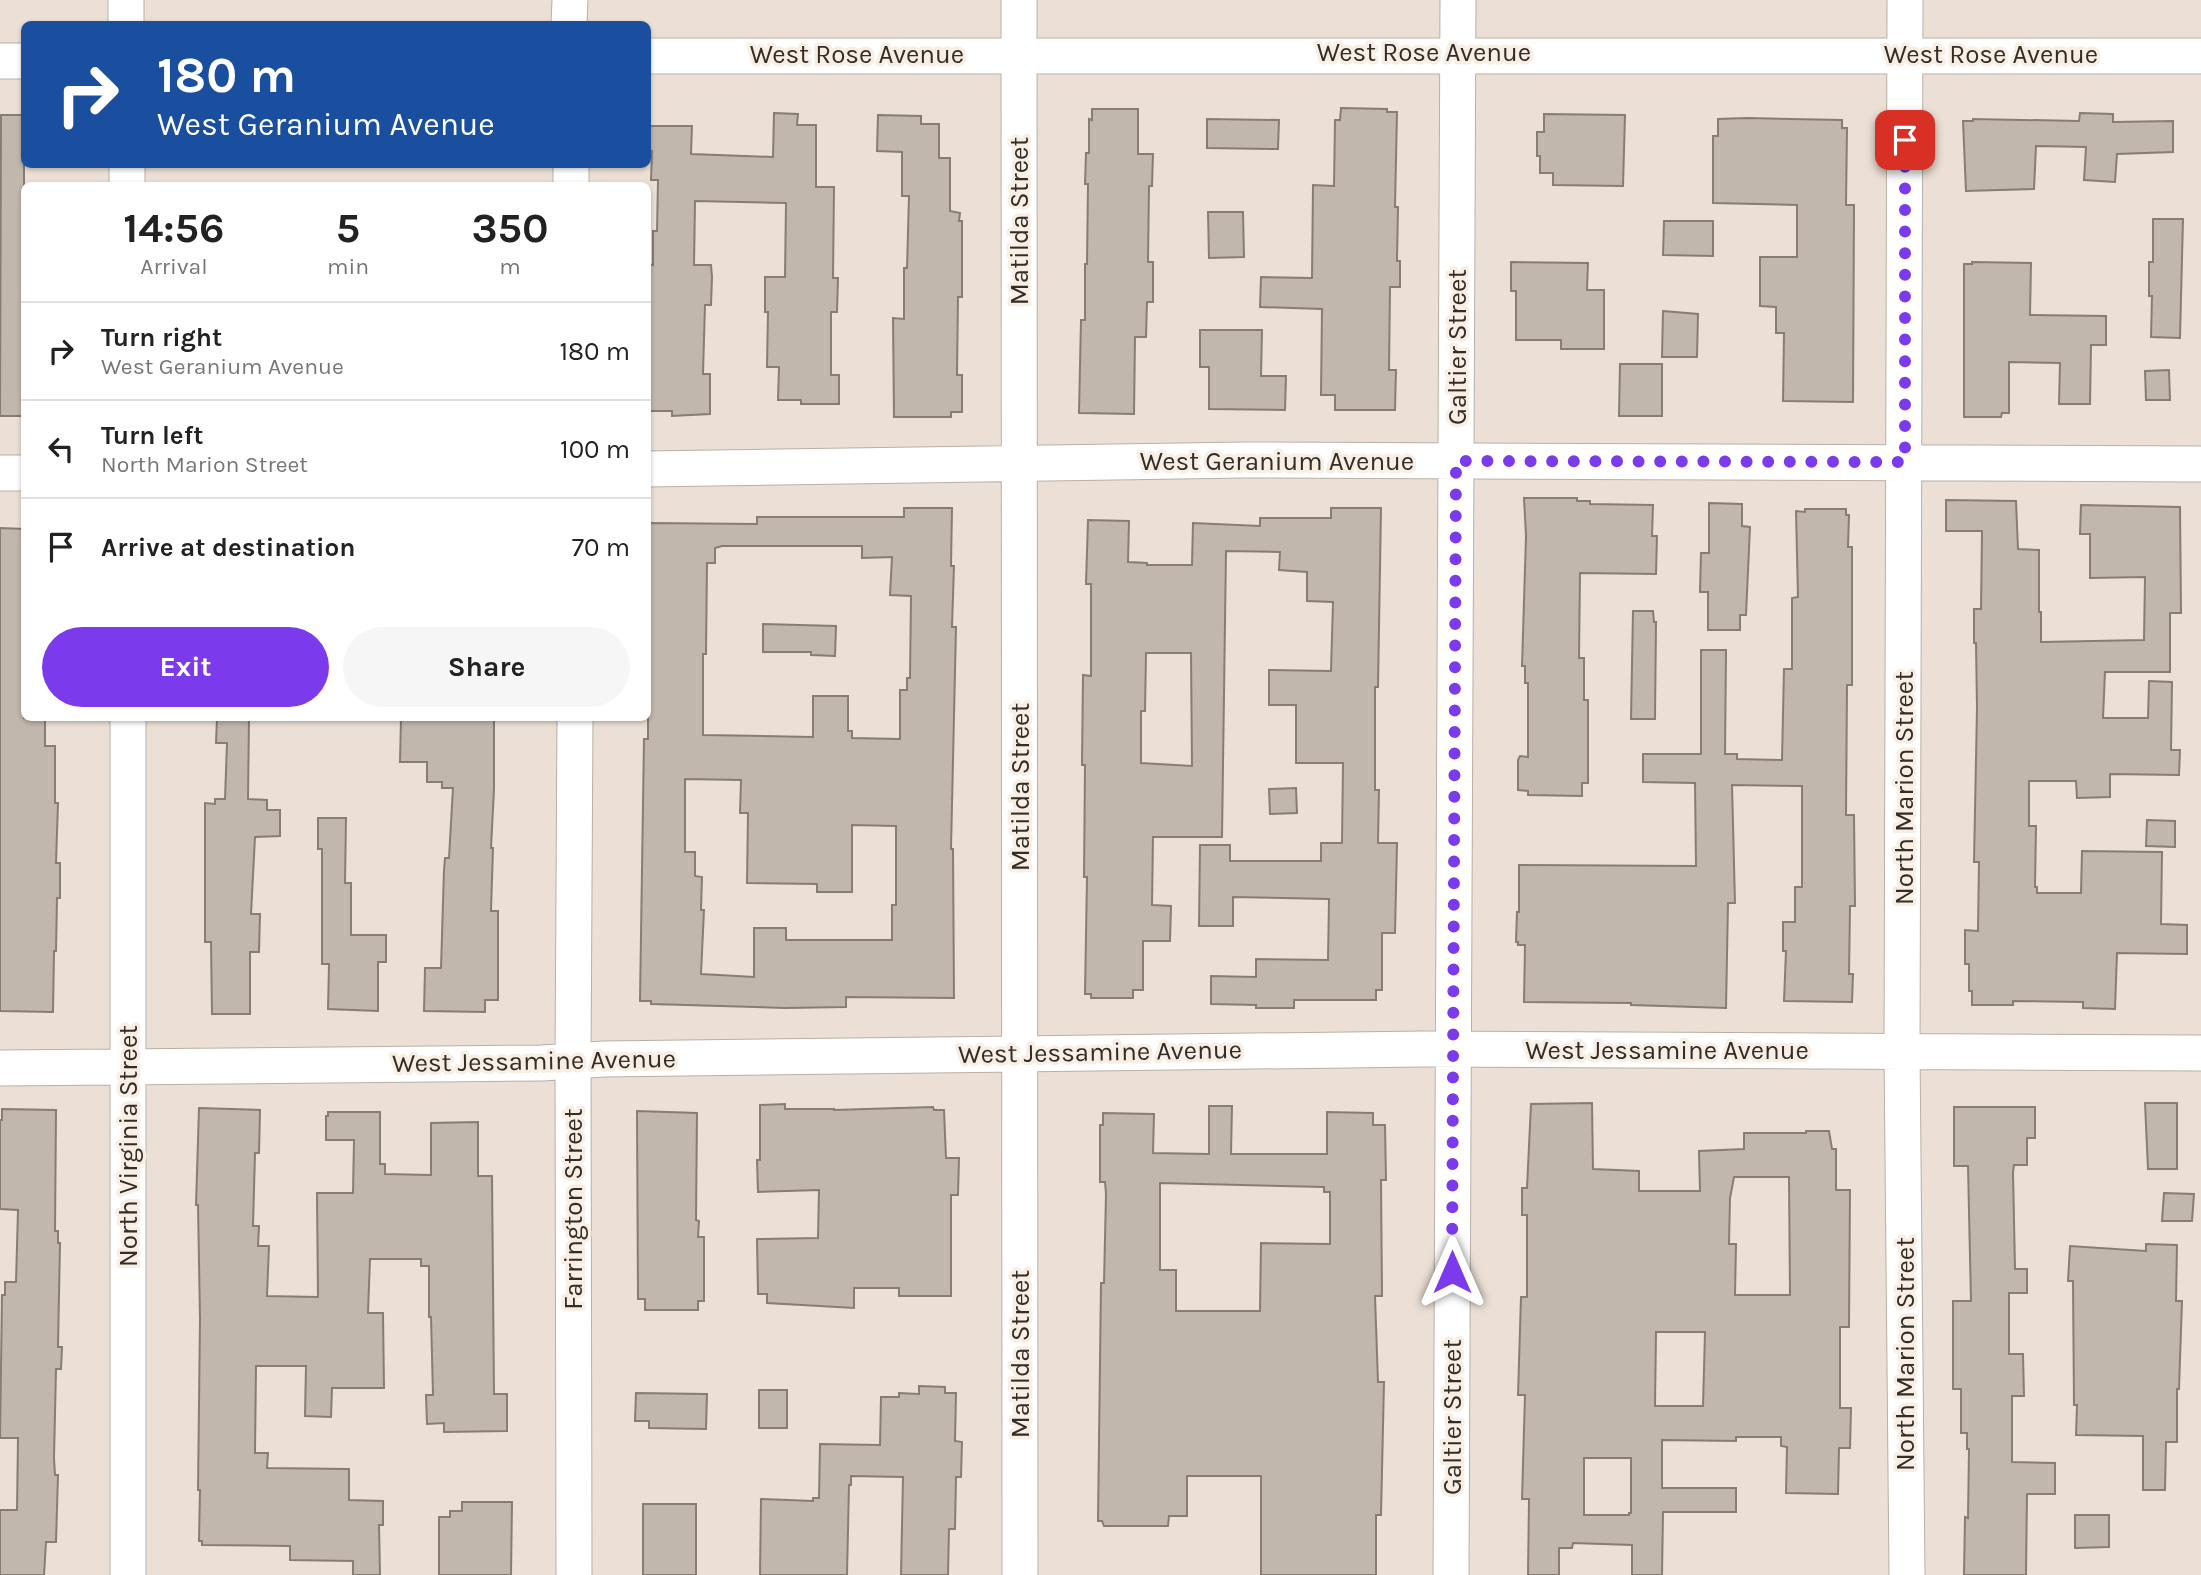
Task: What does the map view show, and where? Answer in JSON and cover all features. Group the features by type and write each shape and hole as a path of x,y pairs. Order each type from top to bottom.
{"street":[{"path":"126,0 126,21"},
{"path":"569,21 570,0"},
{"name":"Matilda Street","path":"1019,0 1020,1575"},
{"name":"Galtier Street","path":"1451,1575 1458,0"},
{"name":"North Marion Street","path":"1905,0 1902,1051 1907,1575"},
{"name":"West Rose Avenue","path":"651,56 1458,52 2201,56"},
{"path":"0,61 21,61"},
{"name":"West Geranium Avenue","path":"651,469 1245,460 2201,464"},
{"path":"0,473 21,473"},
{"name":"North Virginia Street","path":"128,721 128,1575"},
{"name":"Farrington Street","path":"574,1575 575,721"},
{"name":"West Jessamine Avenue","path":"0,1068 1453,1049 2201,1053"}],"building":[{"path":"1341,108 1387,109 1387,112 1397,112 1395,207 1398,207 1397,261 1400,261 1400,287 1390,287 1389,370 1396,370 1395,410 1335,410 1335,395 1321,395 1322,309 1260,307 1261,277 1312,278 1313,185 1334,186 1335,120 1340,120"},
{"path":"1092,109 1138,109 1138,154 1153,154 1152,186 1149,186 1148,262 1153,262 1153,302 1147,302 1146,337 1135,337 1134,414 1079,413 1081,320 1085,320 1087,264 1086,153 1089,153 1089,119 1092,120"},
{"path":"774,113 798,114 797,125 816,125 816,187 834,187 833,278 838,278 837,312 831,312 831,375 839,375 839,404 801,404 801,400 778,400 779,367 767,367 768,312 765,312 765,277 785,277 786,203 695,201 694,265 711,265 712,277 711,305 705,305 703,374 710,374 710,414 672,416 672,411 651,411 651,265 653,231 657,231 658,180 651,180 651,126 692,126 691,154 773,157"},
{"path":"2080,113 2113,114 2113,122 2173,121 2173,152 2117,154 2115,182 2084,180 2086,147 2036,146 2034,189 1966,191 1963,121 2079,121"},
{"path":"1544,114 1625,115 1623,186 1553,185 1553,173 1540,173 1540,156 1537,156 1537,132 1544,132"},
{"path":"1,115 21,115 21,168 24,168 24,182 21,182 21,416 0,416"},
{"path":"878,115 921,116 921,124 939,124 939,158 950,158 950,211 960,213 959,221 962,221 962,297 958,297 957,375 962,375 962,412 951,412 951,417 894,417 893,318 904,319 909,196 902,196 902,152 877,151"},
{"path":"1207,119 1279,120 1278,149 1207,148"},
{"path":"1718,119 1842,120 1842,128 1847,128 1846,205 1854,205 1853,402 1783,401 1784,333 1776,333 1776,307 1760,306 1760,257 1797,257 1797,205 1713,203 1713,136 1718,136"},
{"path":"1208,212 1243,212 1244,257 1209,258"},
{"path":"2153,219 2183,219 2180,338 2151,337 2149,262 2153,262"},
{"path":"1664,221 1713,221 1713,256 1663,255"},
{"path":"1511,262 1588,263 1587,290 1604,290 1604,349 1561,349 1561,340 1516,340 1516,291 1511,291"},
{"path":"2031,263 2030,315 2106,316 2106,345 2091,345 2090,404 2059,404 2060,363 2009,362 2009,413 2002,413 2001,417 1964,417 1964,264"},
{"path":"1663,311 1698,314 1697,357 1662,357"},
{"path":"1200,330 1262,330 1261,376 1286,376 1285,410 1209,409 1209,367 1200,367"},
{"path":"1620,364 1662,364 1662,416 1619,416"},
{"path":"2169,370 2170,400 2146,400 2145,371"},
{"path":"1524,498 1577,498 1577,501 1590,501 1590,504 1653,505 1652,536 1657,536 1656,574 1580,573 1579,658 1584,658 1584,700 1588,700 1588,783 1582,783 1582,796 1528,795 1528,791 1518,790 1518,760 1520,756 1528,757 1528,683 1525,683 1525,666 1522,666 1526,536"},
{"path":"1946,500 2016,501 2018,549 2039,550 2041,642 2144,640 2145,577 2090,578 2090,534 2080,534 2081,505 2180,507 2181,613 2170,613 2170,672 2105,672 2103,718 2148,718 2149,681 2172,682 2171,750 2180,750 2179,775 2110,774 2110,797 2077,798 2076,781 2029,781 2029,826 2036,826 2037,893 2081,893 2082,851 2162,852 2161,924 2187,925 2187,954 2117,953 2115,1009 2083,1008 2083,1002 2013,1001 2013,1005 1972,1005 1969,964 1965,964 1965,930 1978,931 1979,862 1974,862 1977,708 1974,609 1981,609 1982,531 1946,531"},
{"path":"1709,503 1742,504 1742,526 1750,527 1746,615 1740,615 1740,630 1708,630 1708,592 1700,592 1701,553 1709,553"},
{"path":"904,508 952,508 952,627 956,627 951,849 954,998 846,997 846,1007 785,1008 651,1004 651,1001 640,1001 644,739 648,739 648,721 651,721 651,523 757,524 757,517 904,517","holes":["862,546 862,558 892,557 890,595 911,596 910,678 907,678 907,690 900,690 900,739 852,738 852,731 848,731 848,696 813,696 813,737 703,735 707,563 715,563 715,548","685,779 741,780 740,813 748,813 747,883 817,884 817,892 852,892 852,825 896,826 896,905 892,905 892,940 786,940 786,928 754,928 754,977 701,974 704,910 701,910 702,877 695,876 695,852 685,852"]},
{"path":"1331,508 1381,508 1378,687 1375,687 1375,790 1379,790 1378,843 1397,843 1395,933 1382,933 1382,990 1376,990 1376,1000 1294,1000 1294,1008 1211,1004 1211,976 1256,977 1256,959 1328,960 1329,899 1233,897 1233,926 1199,926 1200,845 1230,845 1230,861 1321,861 1321,843 1342,843 1343,763 1296,763 1296,705 1269,705 1269,670 1331,671 1333,602 1307,601 1307,572 1279,570 1280,552 1226,551 1222,837 1153,837 1152,905 1171,906 1170,941 1143,941 1143,990 1133,990 1133,998 1091,998 1091,994 1085,994 1087,877 1084,877 1085,765 1082,765 1083,675 1091,676 1091,584 1086,584 1088,520 1129,521 1128,562 1147,565 1192,565 1193,523 1260,526 1260,518 1331,518","holes":["1146,653 1191,653 1192,766 1141,763 1141,711 1145,711"]},
{"path":"1805,509 1846,509 1846,515 1849,515 1848,547 1852,547 1852,685 1847,685 1846,815 1854,815 1855,906 1850,906 1849,974 1853,974 1852,1002 1784,1001 1786,951 1783,951 1783,922 1795,922 1795,887 1802,887 1802,786 1732,785 1735,903 1728,903 1726,1008 1631,1003 1524,1002 1525,945 1518,945 1516,942 1519,865 1696,866 1695,783 1643,782 1643,754 1701,754 1701,650 1726,650 1725,754 1737,754 1737,759 1782,760 1784,669 1792,669 1792,598 1798,597 1796,511 1805,512"},
{"path":"0,528 21,529 21,721 45,721 45,746 55,746 55,803 58,803 56,863 60,863 60,898 57,898 53,1012 0,1011"},
{"path":"1633,611 1653,611 1656,622 1655,719 1631,719"},
{"path":"763,624 836,626 835,656 811,655 811,652 763,652"},
{"path":"217,721 249,721 248,799 267,800 267,810 280,810 280,836 255,837 251,914 260,914 259,952 250,952 250,1014 212,1014 211,942 205,942 205,803 215,804 215,799 225,799 227,743 216,743"},
{"path":"401,721 494,721 491,911 498,911 498,1000 485,1000 485,1012 424,1011 425,968 441,968 444,870 445,858 449,858 453,788 442,788 442,782 427,782 427,762 400,762"},
{"path":"1296,788 1297,813 1270,814 1269,789"},
{"path":"318,818 346,818 345,883 351,883 351,935 386,935 386,962 378,962 378,1011 328,1009 329,964 322,964 322,849 318,849"},
{"path":"2147,820 2175,821 2175,847 2146,846"},
{"path":"1592,1103 1593,1169 1639,1171 1639,1191 1700,1191 1699,1151 1744,1149 1744,1133 1829,1131 1832,1149 1836,1149 1836,1190 1850,1190 1849,1327 1840,1327 1840,1408 1851,1408 1850,1448 1839,1448 1838,1494 1786,1493 1787,1447 1781,1446 1781,1437 1736,1437 1736,1441 1662,1440 1662,1488 1736,1488 1736,1512 1663,1512 1662,1575 1632,1575 1632,1545 1573,1543 1572,1548 1559,1548 1559,1575 1528,1575 1529,1499 1522,1499 1525,1395 1518,1395 1521,1297 1527,1297 1527,1215 1522,1215 1522,1188 1527,1188 1531,1104","holes":["1734,1177 1789,1177 1790,1295 1735,1295 1736,1244 1729,1244 1730,1198","1656,1332 1705,1332 1703,1406 1655,1406","1584,1458 1631,1458 1631,1513 1584,1515"]},
{"path":"2145,1103 2177,1103 2177,1169 2148,1169"},
{"path":"785,1104 785,1109 933,1107 934,1110 944,1110 946,1158 959,1158 958,1195 951,1195 951,1296 899,1296 899,1288 854,1288 854,1308 767,1303 767,1294 758,1294 757,1239 818,1238 819,1190 758,1192 760,1105"},
{"path":"1209,1106 1232,1106 1231,1154 1327,1154 1327,1112 1373,1113 1373,1125 1385,1125 1386,1180 1381,1180 1382,1296 1375,1296 1378,1382 1384,1382 1381,1515 1376,1515 1376,1575 1261,1575 1261,1476 1187,1476 1187,1516 1169,1516 1168,1526 1104,1526 1102,1521 1098,1521 1101,1283 1104,1283 1106,1194 1105,1182 1100,1182 1100,1125 1103,1125 1103,1113 1154,1114 1153,1153 1209,1154","holes":["1160,1183 1324,1187 1324,1192 1330,1192 1330,1244 1261,1243 1260,1311 1176,1311 1176,1270 1160,1270"]},
{"path":"1954,1107 2035,1107 2035,1138 2027,1138 2027,1165 2014,1165 2013,1172 2015,1269 2027,1269 2027,1293 2009,1293 2009,1354 2023,1354 2024,1396 2012,1396 2012,1462 2055,1463 2055,1494 2027,1494 2026,1575 1964,1575 1969,1449 1967,1433 1961,1433 1961,1389 1953,1389 1953,1301 1971,1301 1968,1166 1954,1166"},
{"path":"199,1108 260,1110 259,1153 255,1153 253,1226 259,1226 258,1246 269,1246 267,1296 318,1297 317,1193 353,1193 354,1140 326,1140 328,1112 380,1112 380,1164 385,1164 385,1174 431,1175 431,1123 478,1122 478,1176 492,1176 494,1394 507,1394 507,1431 444,1432 444,1423 427,1424 426,1395 433,1395 431,1317 429,1266 421,1266 421,1259 370,1259 368,1313 383,1313 384,1388 332,1388 331,1417 305,1416 306,1366 256,1366 255,1453 268,1453 267,1468 349,1469 349,1500 383,1501 383,1525 379,1525 380,1575 353,1575 353,1561 290,1560 290,1546 202,1545 202,1541 199,1541 200,1319 196,1205"},
{"path":"2,1109 56,1110 55,1231 58,1231 60,1243 58,1347 62,1347 61,1369 56,1369 56,1542 46,1542 44,1575 0,1575 0,1510 17,1510 18,1438 0,1438 2,1295 5,1295 5,1282 16,1282 18,1210 0,1209"},
{"path":"637,1111 697,1113 696,1220 699,1221 698,1237 704,1237 704,1301 698,1301 698,1310 645,1310 645,1299 638,1299"},
{"path":"2164,1193 2194,1194 2192,1221 2162,1221"},
{"path":"2146,1244 2177,1245 2176,1301 2182,1301 2177,1442 2166,1442 2165,1490 2143,1490 2143,1436 2076,1435 2073,1281 2068,1281 2070,1246 2146,1251"},
{"path":"919,1386 945,1387 945,1393 956,1393 955,1441 962,1442 961,1477 956,1477 955,1529 949,1529 948,1575 901,1575 903,1477 851,1476 847,1575 760,1575 761,1499 813,1501 813,1498 819,1498 820,1444 880,1445 881,1397 899,1397 899,1393 919,1394"},
{"path":"759,1390 787,1390 787,1428 759,1428"},
{"path":"636,1393 707,1394 706,1429 649,1428 649,1421 635,1421"},
{"path":"462,1502 512,1502 511,1575 439,1575 439,1517 450,1517 450,1511 462,1511"},
{"path":"643,1504 696,1504 696,1575 643,1575"},
{"path":"2075,1515 2109,1515 2109,1547 2075,1548"}],"route":[{"path":"1452,1272 1456,461 1905,462 1905,140"}]}
